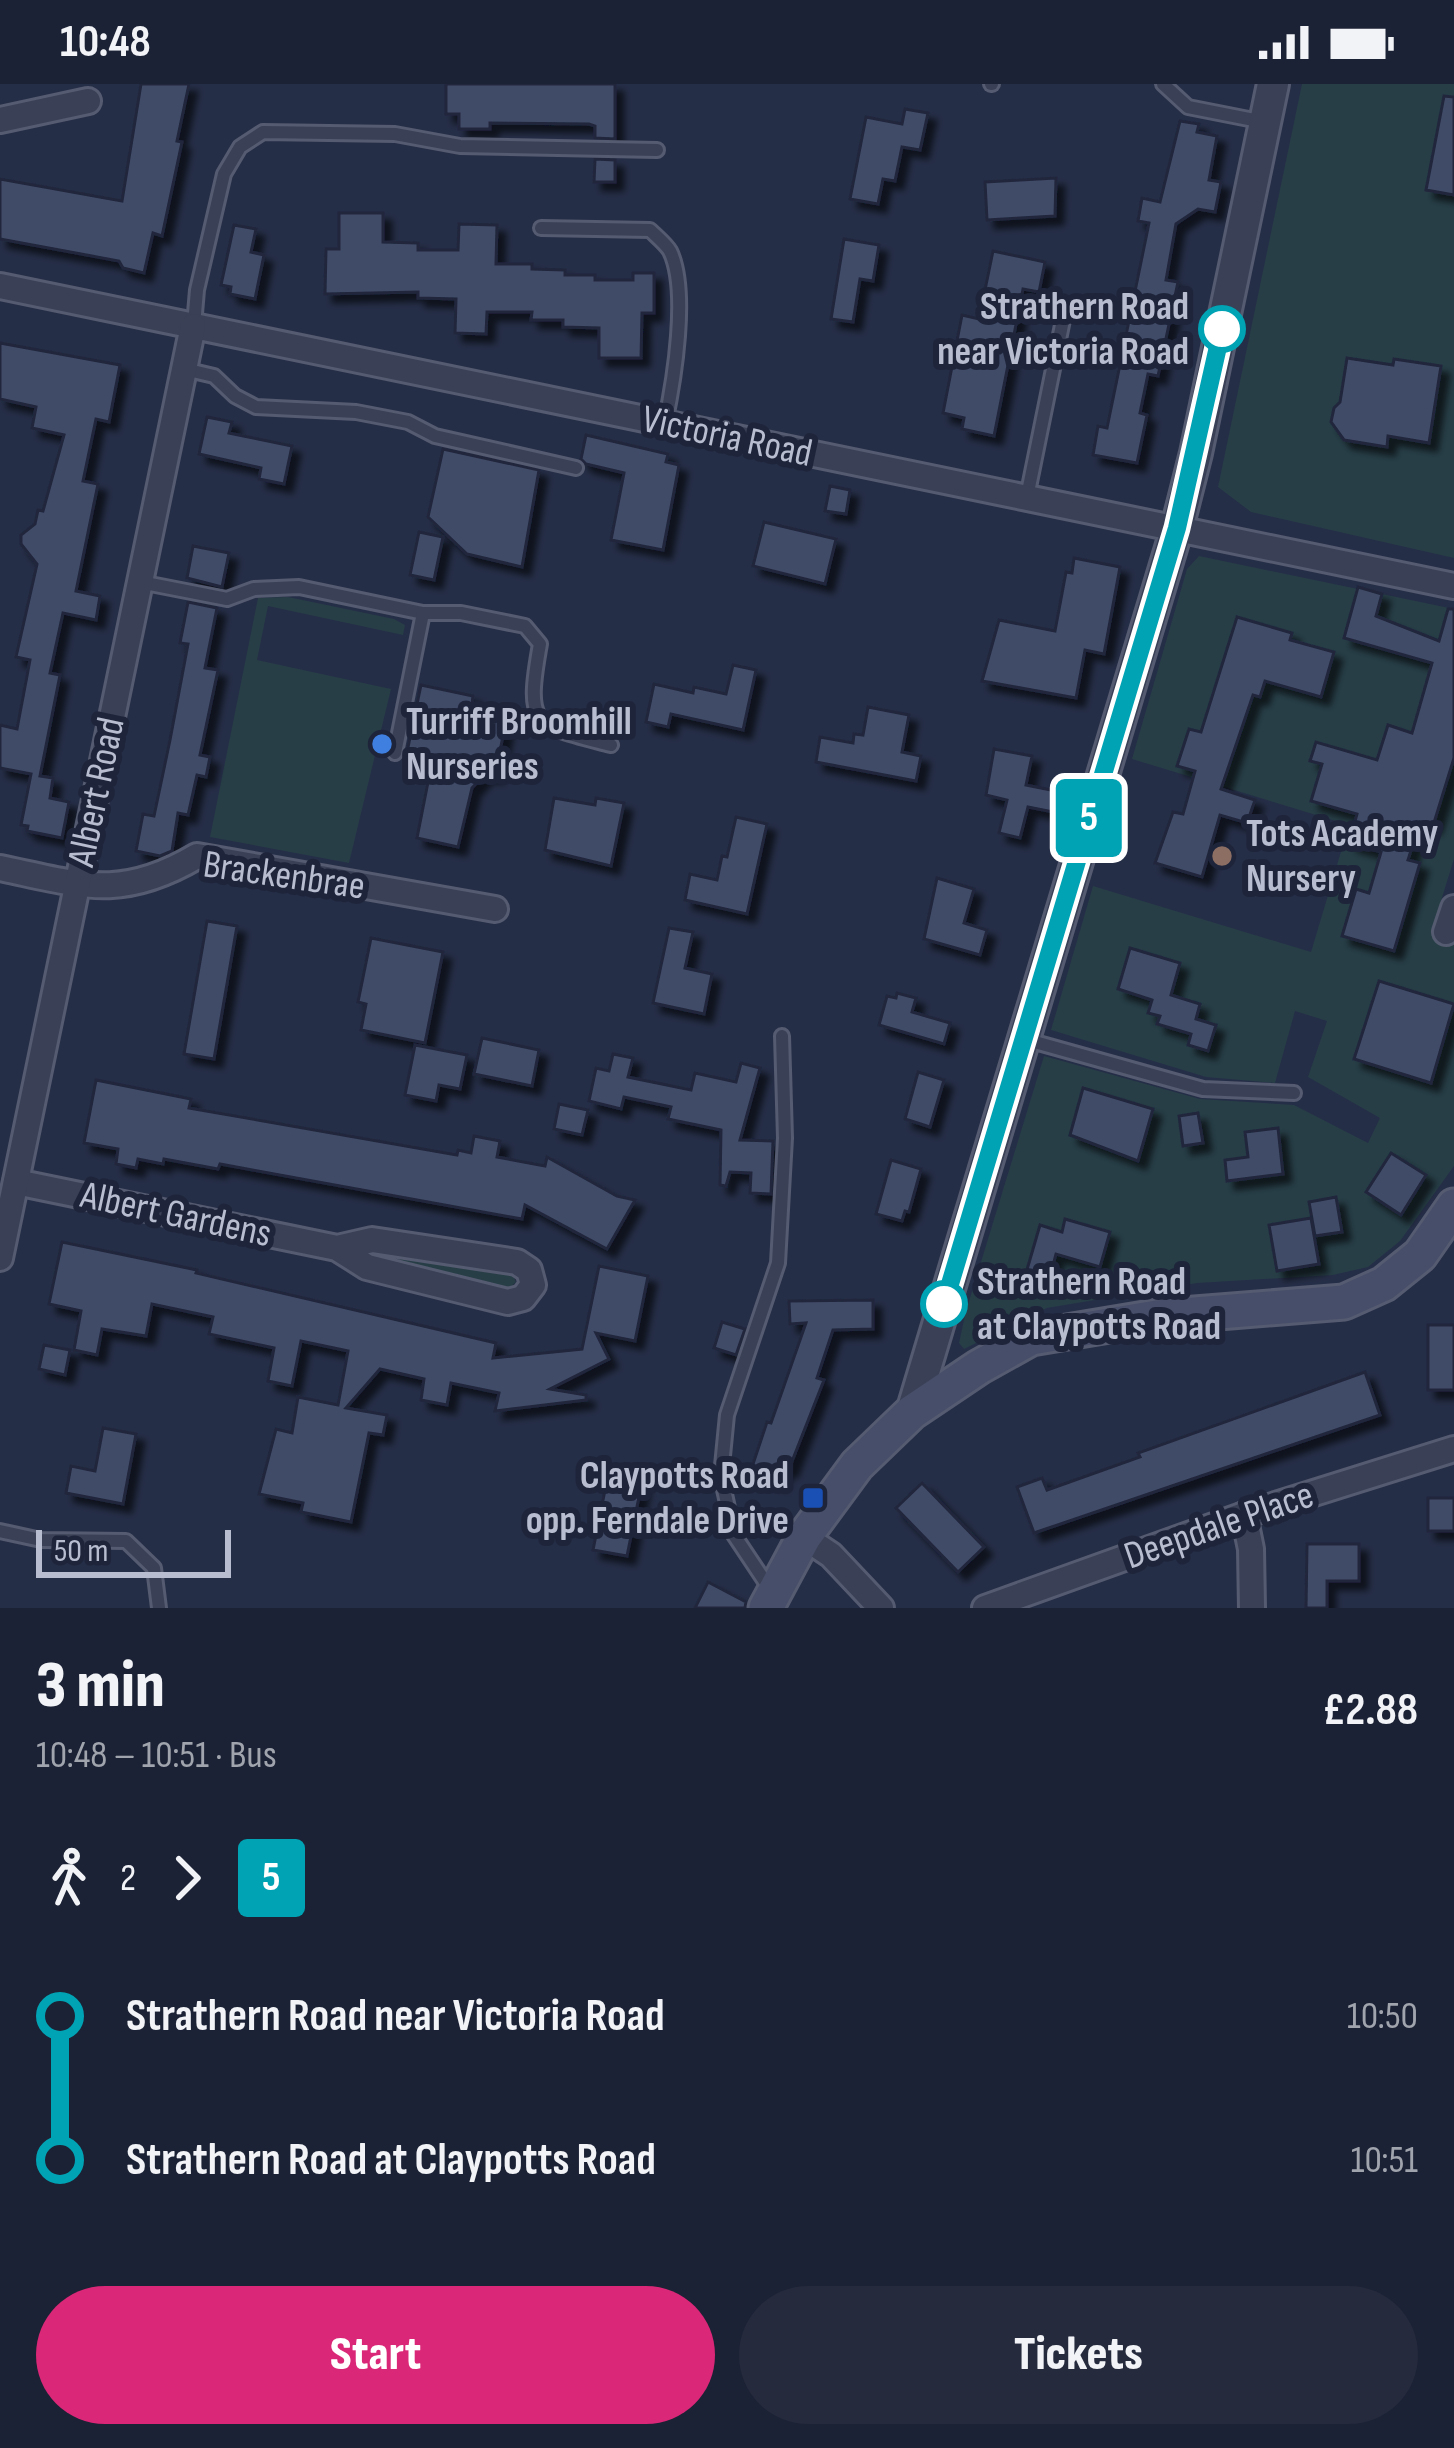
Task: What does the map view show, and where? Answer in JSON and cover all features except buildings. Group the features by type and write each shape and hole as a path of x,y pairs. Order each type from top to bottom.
{"main road":[{"path":"769,1600 804,1537 857,1466 912,1412 1031,1337 1157,1317 1344,1302 1384,1284 1420,1255 1454,1206"}],"street":[{"path":"912,1412 1177,528 1273,84"},
{"path":"0,120 88,100"},
{"name":"Victoria Road","path":"0,286 1454,586"},
{"name":"Albert Road","path":"0,1258 194,326"},
{"name":"Brackenbrae","path":"0,868 112,886 159,879 197,856 494,909"},
{"name":"Albert Gardens","path":"16,1182 337,1248 367,1268 508,1302 523,1298 533,1285 529,1270 517,1262 372,1240 337,1248"},
{"name":"Deepdale Place","path":"986,1608 1244,1515 1454,1449"},
{"path":"1244,1515 1251,1549 1252,1608"},
{"path":"804,1537 830,1555 881,1608"}],"lane":[{"path":"1162,84 1188,106 1265,122"},
{"path":"194,326 197,290 224,174 240,147 263,133 395,134 460,146 657,150"},
{"path":"541,227 650,230 670,250 678,290 665,424"},
{"path":"1027,497 1063,320"},
{"path":"184,369 214,376 235,396 256,407 356,412 408,422 435,436 576,468"},
{"path":"140,582 227,599 254,590 298,587 423,613 461,613 525,626 541,644 531,694 536,716 550,730 611,745"},
{"path":"395,753 423,613"},
{"path":"769,1600 734,1535 721,1476 727,1415 778,1263 785,1138 782,1036"},
{"path":"1023,1039 1203,1089 1294,1093"},
{"path":"0,1531 41,1540 126,1541 154,1568 159,1608"}],"shaded area":[{"path":"1302,84 1454,84 1454,558 1251,512 1218,487"},
{"path":"1199,556 1454,609 1454,859 1431,933 1454,941 1454,1166 1400,1241 1368,1267 1333,1275 1197,1283 1047,1308 964,1349 959,1343 966,1311 1044,1056 1200,1099 1294,1105 1368,1143 1380,1118 1308,1077 1327,1021 1295,1011 1275,1083 1206,1077 1051,1030 1093,886 1311,952 1349,825 1132,759 1187,569"},
{"path":"288,597 405,625 403,635 268,606 257,660 391,689 349,863 210,837 258,598"},
{"path":"371,1249 510,1270 516,1282 506,1291 369,1258"}],"bus line":[{"name":"5","path":"944,1304 1177,528 1222,329"}],"place":[{"name":"Strathern Road near Victoria Road","path":"1222,329"},
{"name":"Turriff Broomhill Nurseries","path":"382,744"},
{"name":"Tots Academy Nursery","path":"1222,856"},
{"name":"Strathern Road at Claypotts Road","path":"944,1304"},
{"name":"Claypotts Road opp. Ferndale Drive","path":"813,1498"}]}
